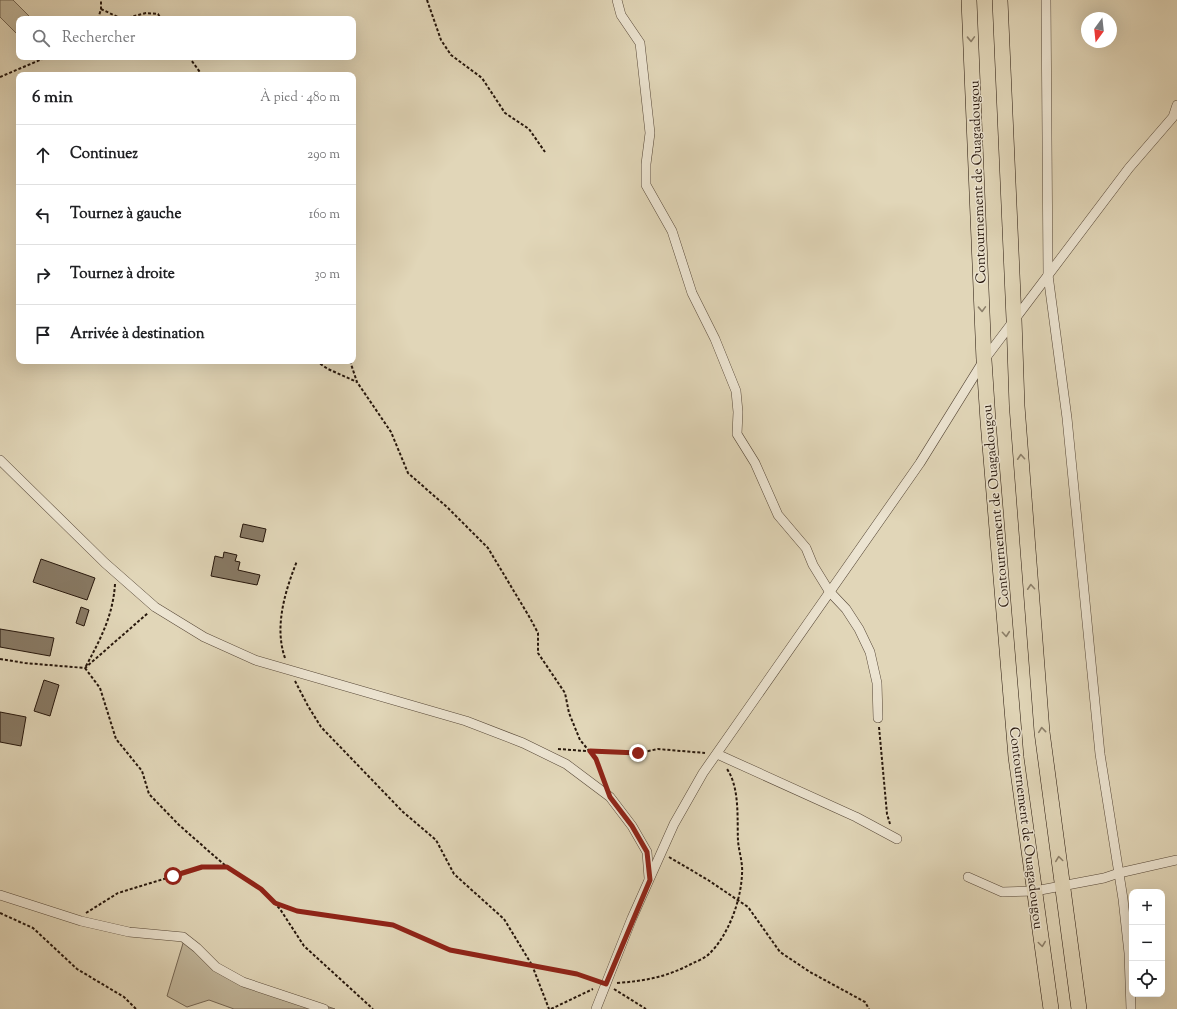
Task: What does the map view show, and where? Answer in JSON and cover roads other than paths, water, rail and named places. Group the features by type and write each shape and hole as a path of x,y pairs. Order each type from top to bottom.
{"highway":[{"name":"Contournement de Ouagadougou","path":"969,0 984,360 988,421 1016,757 1051,1009"},
{"name":"Contournement de Ouagadougou","path":"1000,0 1017,406 1042,732 1080,1009"}],"street":[{"path":"617,0 621,15 640,43 650,133 646,164 646,185 672,231 692,293 715,339 736,391 738,412 736,434 755,463 778,515 806,548 813,565 829,592 846,609 856,624 870,652 877,683 878,718"},
{"path":"1046,0 1048,275 1067,418 1100,754 1119,873 1129,952 1132,1009"},
{"path":"596,1009 662,852 678,818 703,773 920,463 984,360 1129,168 1173,117 1177,105"},
{"path":"0,460 105,563 155,607 204,637 255,660 466,721 523,743 566,764 610,797 632,826 647,852 650,880"},
{"path":"717,754 856,817 897,839"},
{"path":"968,877 1002,892 1035,892 1104,878 1119,873 1177,860"},
{"path":"0,895 81,921 129,932 183,937 197,948 216,968 256,986 324,1009"}]}
